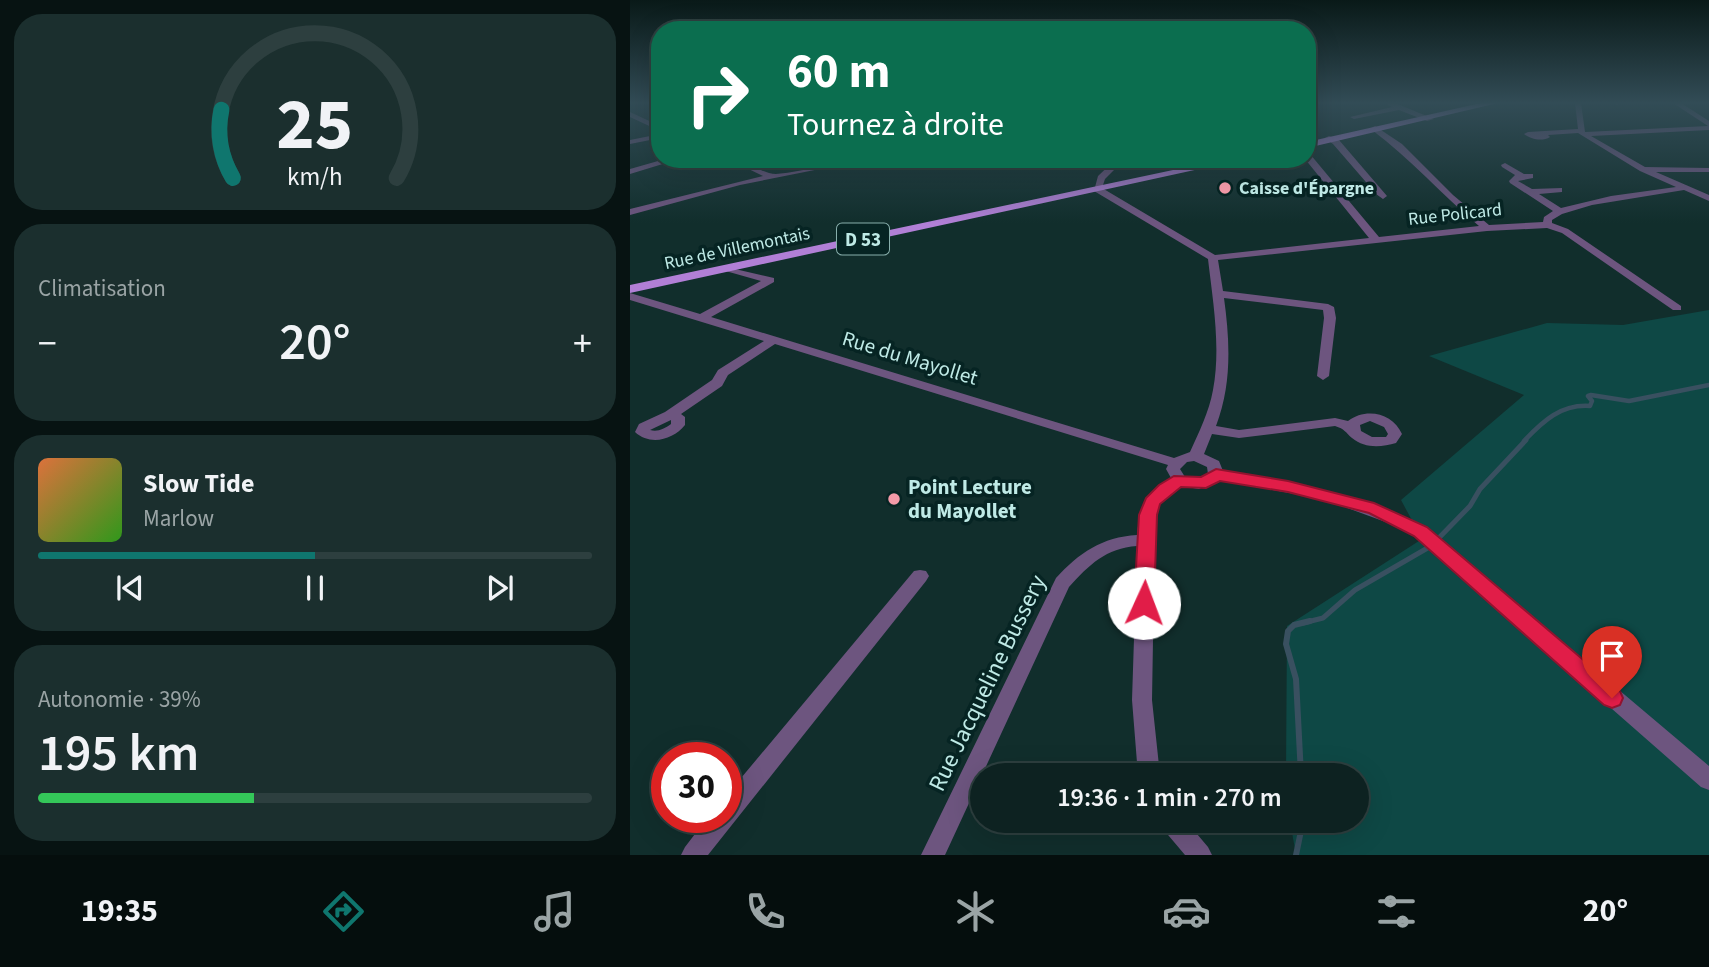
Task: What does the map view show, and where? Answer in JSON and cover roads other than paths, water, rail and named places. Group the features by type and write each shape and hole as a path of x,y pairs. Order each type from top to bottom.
{"main road":[{"name":"D 53","path":"1097,189 1195,168"},
{"name":"Rue de Villemontais","path":"630,289 1097,189"}],"street":[{"path":"1334,143 1380,194 1338,193"},
{"path":"1392,143 1487,228"},
{"path":"1600,143 1643,169 1709,198"},
{"path":"1505,165 1527,176 1517,177 1513,181 1559,211"},
{"path":"630,172 651,166"},
{"path":"1316,167 1376,240"},
{"path":"752,168 772,177"},
{"path":"630,212 819,168"},
{"path":"1112,168 1101,178 1097,189 1213,258 1222,369 1216,406 1196,456"},
{"path":"1643,169 1709,170"},
{"path":"1548,225 1547,219 1559,211 1636,192 1682,188"},
{"path":"1530,192 1559,190"},
{"name":"Rue Policard","path":"1213,258 1487,228 1548,225 1565,231 1677,308"},
{"path":"701,317 770,281 726,268"},
{"path":"1217,294 1328,307 1330,318 1323,376"},
{"name":"Rue du Mayollet","path":"630,296 774,340 1178,472"},
{"path":"670,415 717,383 723,373 774,340"},
{"path":"1208,429 1239,434 1335,422 1352,426"},
{"path":"1147,763 1143,678 1145,540 1152,502 1178,472 1185,457 1196,456 1214,464 1216,475"},
{"path":"1178,472 1197,484 1206,483 1216,475 1288,487 1374,509 1424,534 1592,682 1709,780"},
{"name":"Rue Jacqueline Bussery","path":"933,855 1062,583 1088,554 1122,541 1145,540"},
{"path":"742,795 920,576"},
{"path":"693,855 711,833"},
{"path":"1181,833 1200,855"}],"waterway":[{"path":"1524,441 1553,415 1570,408 1590,406 1592,401 1588,396 1591,395 1629,401 1709,385"},
{"path":"1303,623 1323,618 1355,590 1431,546 1470,506 1480,489 1526,440"},
{"path":"1300,763 1296,679 1286,644 1288,631 1294,625 1310,621"},
{"path":"1296,855 1301,833"}],"place":[{"name":"Caisse d'Épargne","path":"1225,188"},
{"name":"Point Lecture du Mayollet","path":"894,499"}]}
